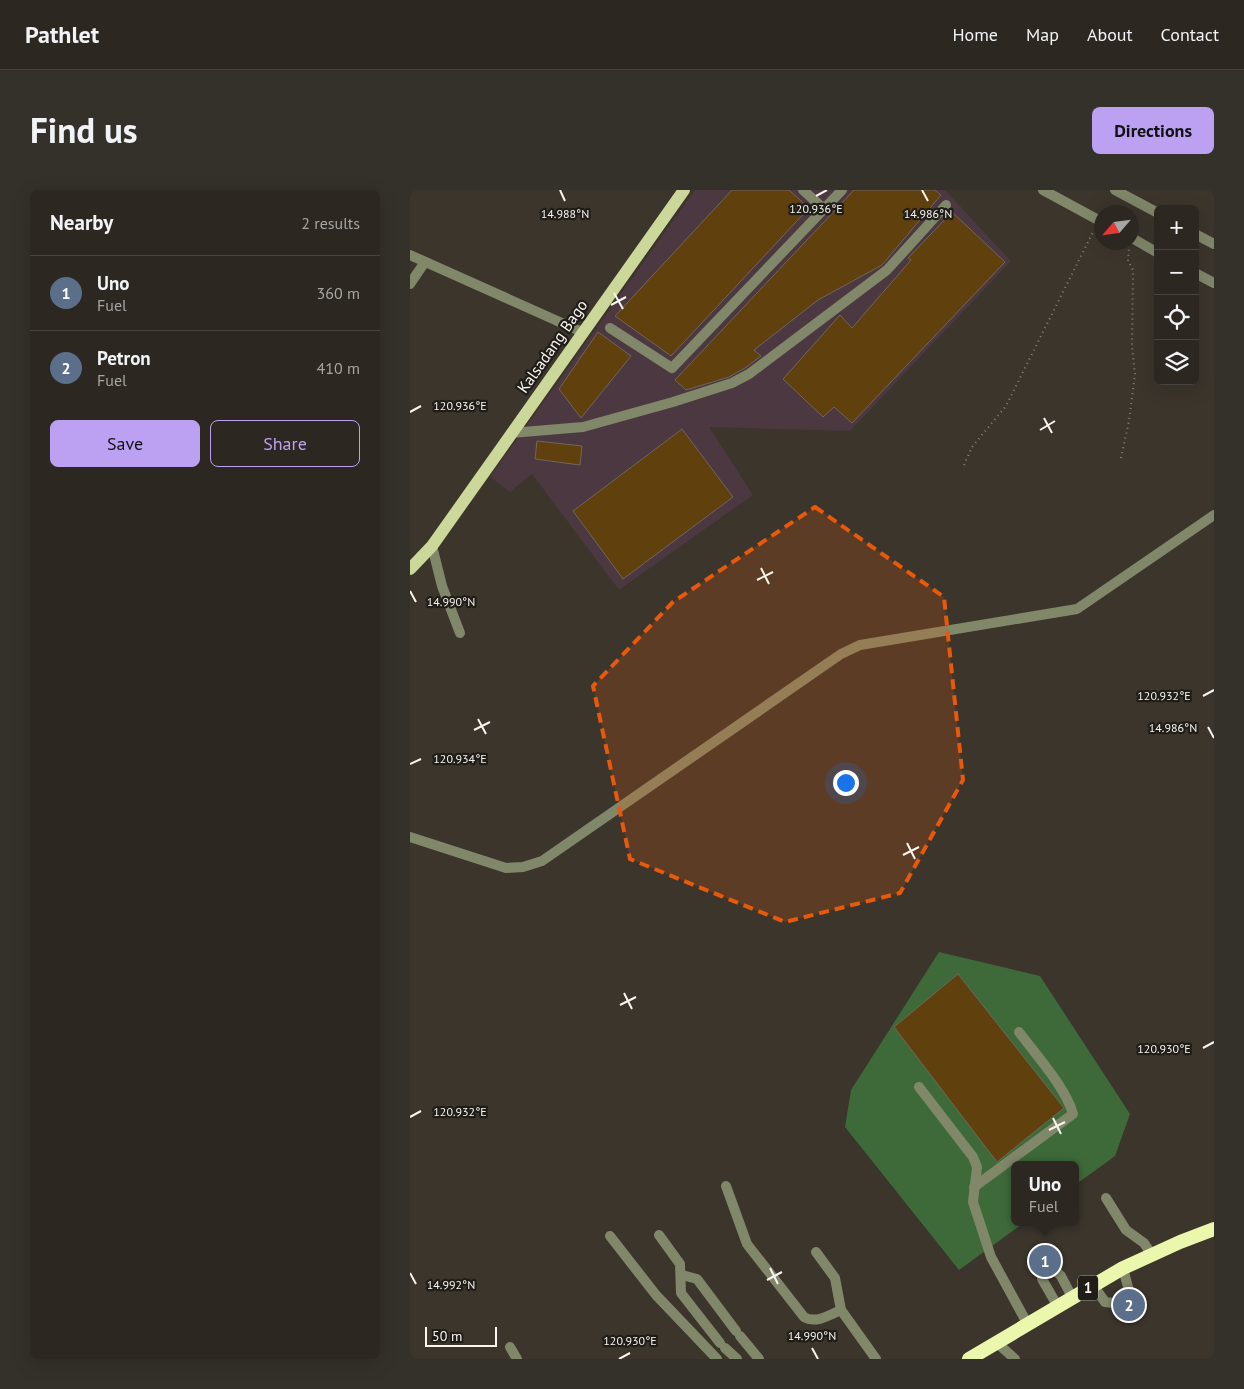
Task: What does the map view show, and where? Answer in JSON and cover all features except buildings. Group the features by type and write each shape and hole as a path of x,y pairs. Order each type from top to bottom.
{"highway":[{"name":"1","path":"969,1359 1026,1323 1123,1268 1214,1229"}],"main road":[{"name":"Kalsadang Bago","path":"410,569 432,546 684,190"}],"street":[{"path":"803,190 824,208"},
{"path":"610,328 672,368 842,190"},
{"path":"1044,190 1094,218"},
{"path":"1121,192 1154,211"},
{"path":"511,433 584,427 681,400 732,383 749,374 887,270 946,206"},
{"path":"1199,236 1214,244"},
{"path":"1139,242 1154,250"},
{"path":"410,255 582,332"},
{"path":"410,284 426,262"},
{"path":"1199,275 1214,283"},
{"path":"410,837 506,868 523,867 542,861 841,654 860,646 1077,609 1214,515"},
{"path":"432,546 442,586 460,633"},
{"path":"974,1187 1073,1114 1071,1107 1051,1075 1020,1032"},
{"path":"919,1086 973,1157 977,1167 973,1202 991,1256 1026,1323"},
{"path":"726,1186 747,1244 804,1317 809,1320 818,1320 842,1310"},
{"path":"1106,1198 1122,1226 1144,1243 1152,1255"},
{"path":"659,1235 680,1264 682,1275 681,1293 722,1346 737,1359"},
{"path":"610,1236 656,1295 717,1359"},
{"path":"816,1252 835,1278 842,1310 876,1359"},
{"path":"1123,1268 1129,1291 1126,1298"},
{"path":"1057,1305 1042,1279 1046,1272 1054,1269 1061,1276 1072,1297"},
{"path":"682,1275 697,1279 759,1359"},
{"path":"1093,1285 1105,1302 1113,1303"},
{"path":"996,1342 1015,1359"},
{"path":"510,1347 517,1359"}],"path":[{"path":"964,465 972,447 1006,406 1094,233"},
{"path":"1121,458 1130,421 1134,374 1132,348 1133,270 1127,253 1128,250"}],"highlighted area":[{"path":"815,507 944,597 963,780 900,893 785,922 630,859 593,686 673,602"}],"shaded area":[{"path":"695,190 945,190 1011,261 850,431 709,427 753,495 619,590 532,474 510,492 490,477"}],"green space":[{"path":"939,952 1040,976 1130,1114 1115,1156 1079,1182 1079,1161 1011,1161 1011,1226 1020,1226 959,1270 845,1127 851,1090"}],"place":[{"name":"Uno","path":"1045,1261"},
{"name":"Petron","path":"1129,1305"}]}
